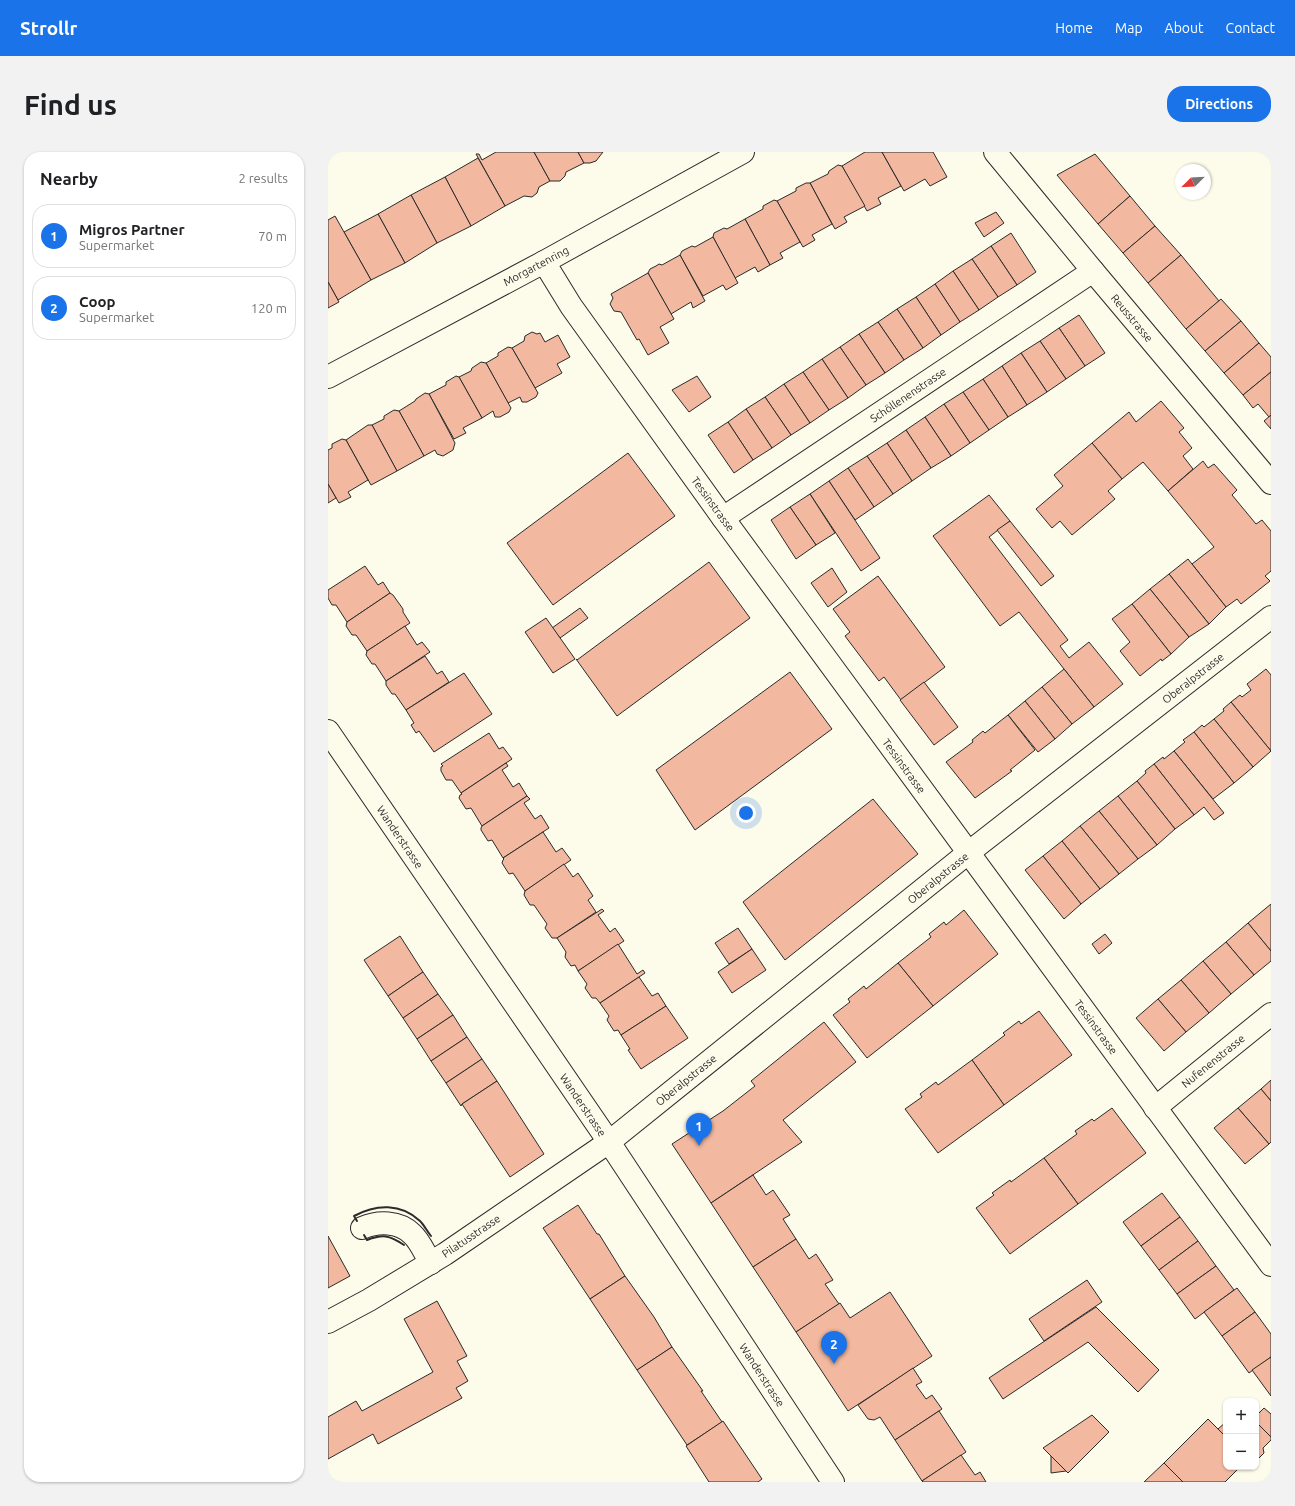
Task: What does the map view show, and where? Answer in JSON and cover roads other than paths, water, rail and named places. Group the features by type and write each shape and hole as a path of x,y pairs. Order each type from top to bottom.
{"street":[{"name":"Morgartenring","path":"328,377 544,262 743,152"},
{"name":"Reusstrasse","path":"995,152 1271,483"},
{"name":"Tessinstrasse","path":"544,262 571,306 723,518 968,854 1271,1265"},
{"name":"Schöllenenstrasse","path":"723,518 1093,271"},
{"name":"Oberalpstrasse","path":"609,1142 968,854 1271,617"},
{"name":"Wanderstrasse","path":"328,731 334,754 609,1142 833,1482"},
{"name":"Nufenenstrasse","path":"1155,1108 1271,1014"},
{"name":"Pilatusstrasse","path":"328,1322 369,1300 431,1263 609,1142"},
{"path":"362,1228 372,1223 385,1222 400,1226 412,1234 431,1263"}],"place":[{"name":"Migros Partner","path":"699,1146"},
{"name":"Coop","path":"834,1364"}]}
